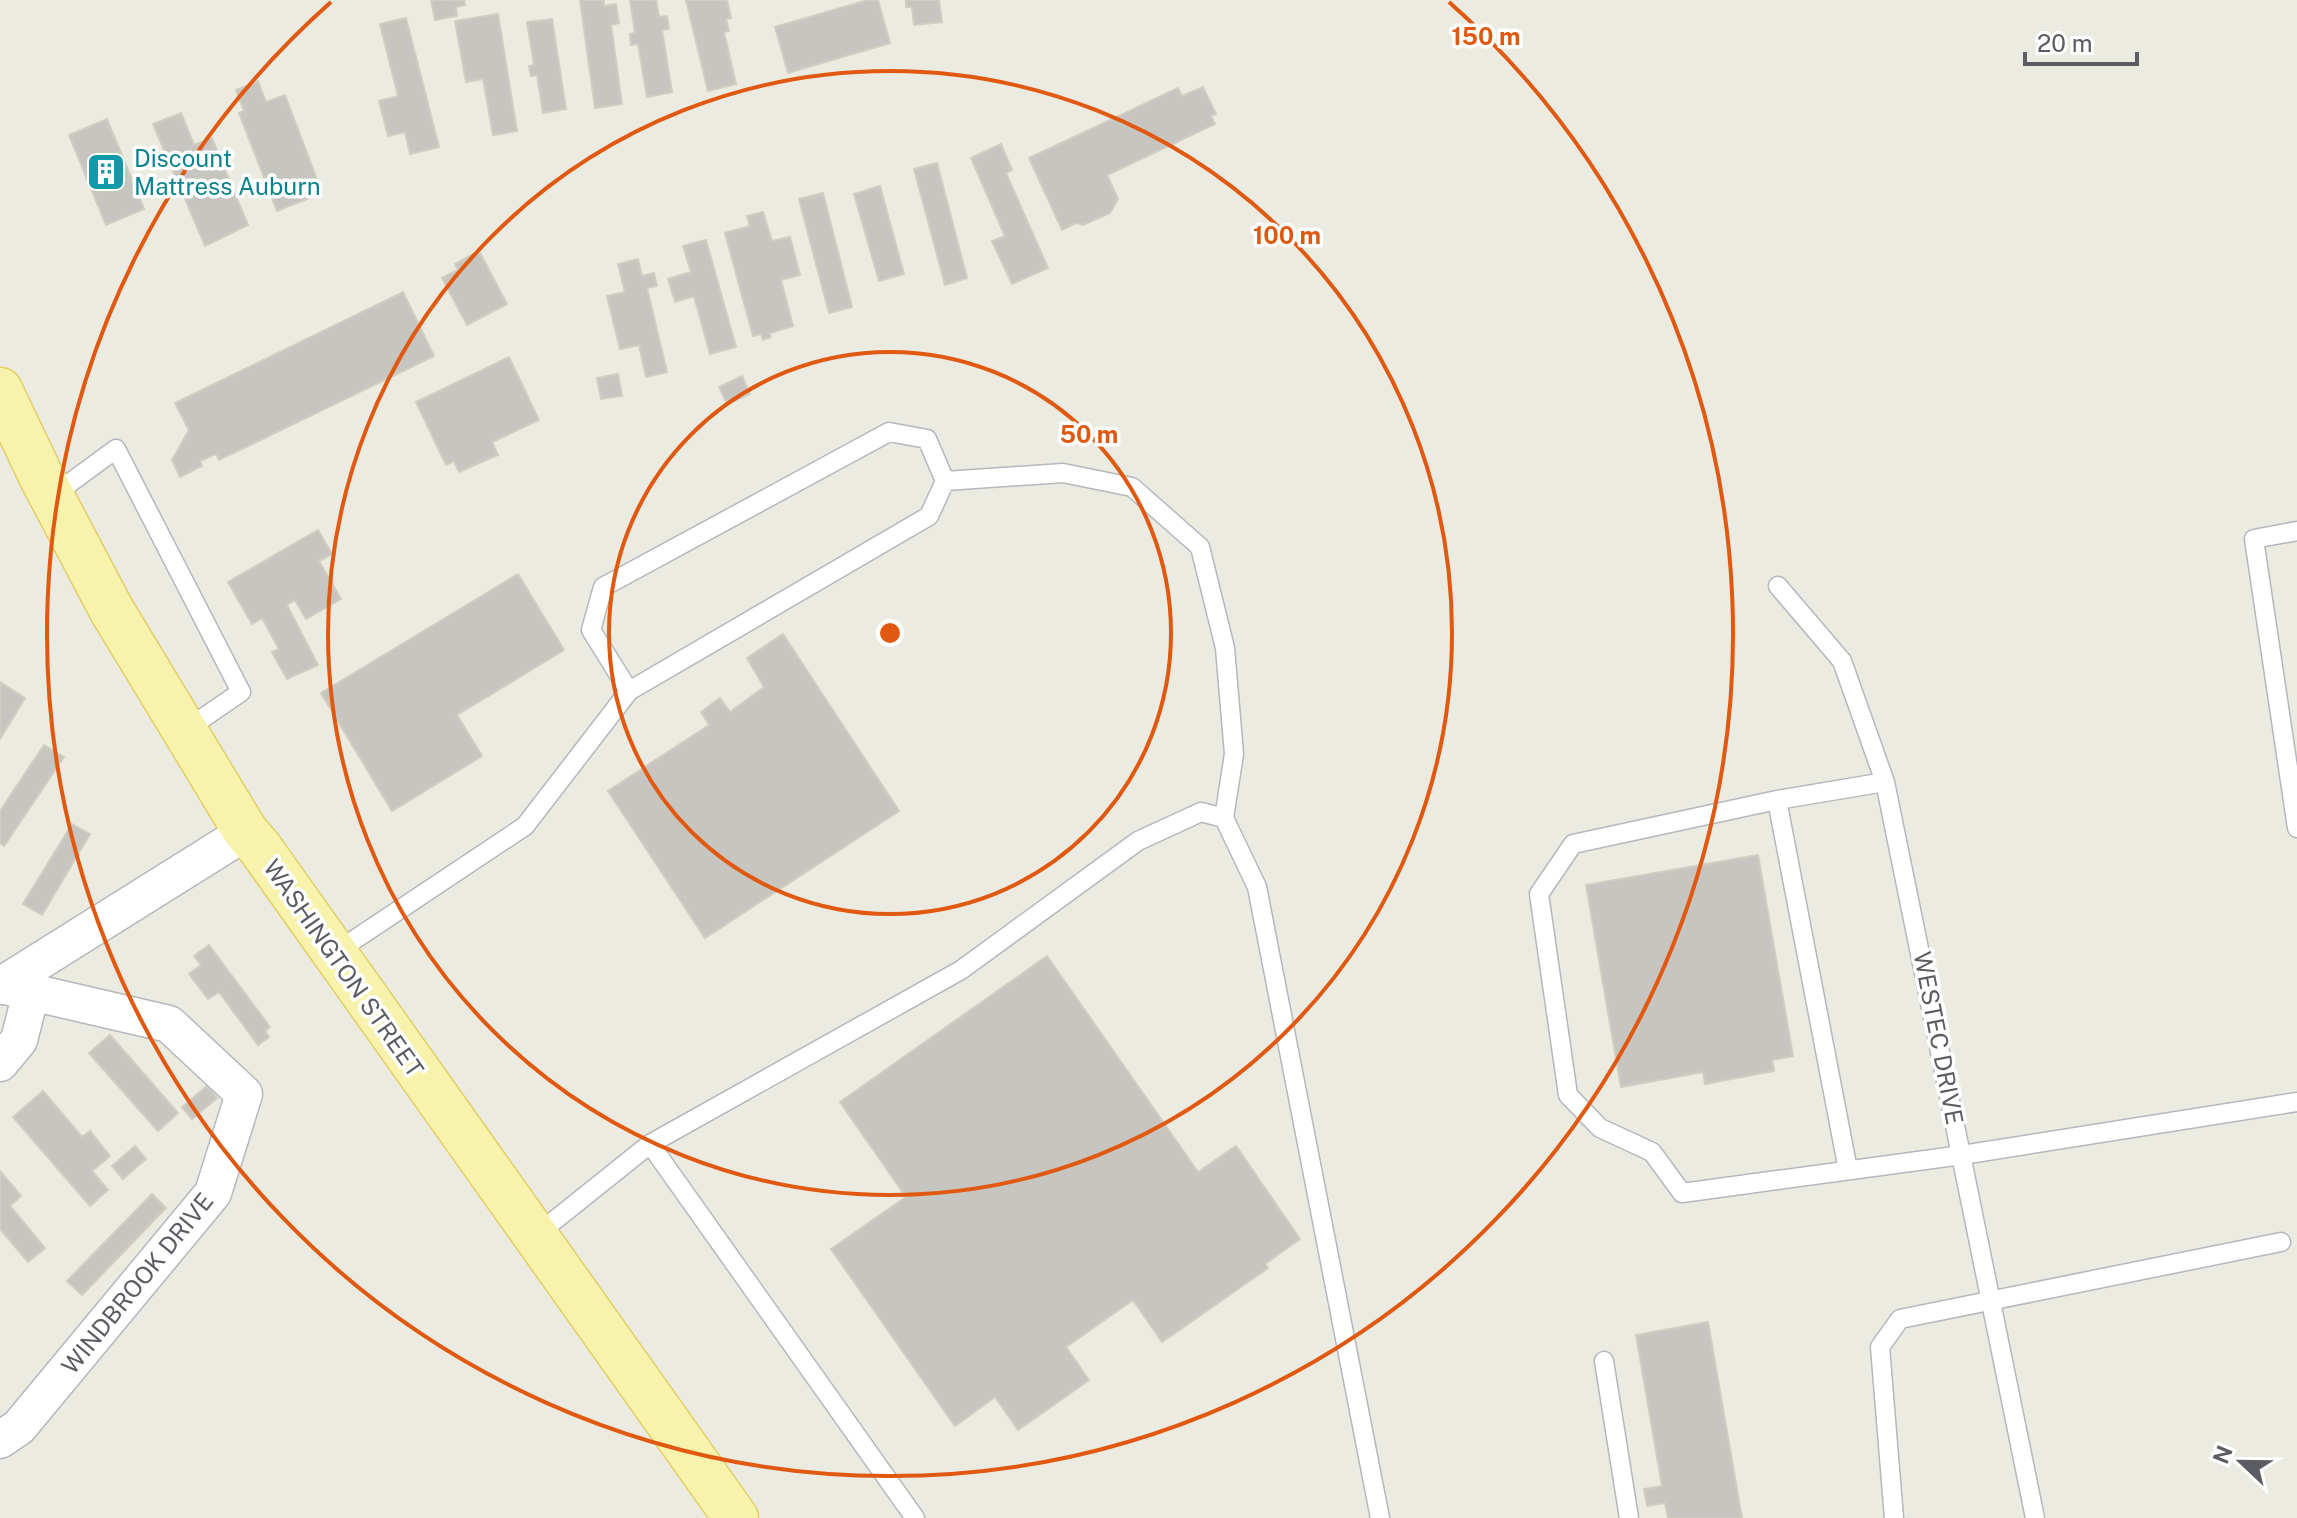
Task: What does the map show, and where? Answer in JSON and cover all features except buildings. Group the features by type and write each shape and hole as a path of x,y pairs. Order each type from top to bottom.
{"main road":[{"name":"WASHINGTON STREET","path":"0,390 51,497 111,609 246,832 736,1518"}],"street":[{"path":"0,1063 19,1040 15,983 246,832"},
{"name":"WINDBROOK DRIVE","path":"0,1440 19,1427 213,1193 244,1094 169,1024 15,983"}],"lane":[{"path":"333,954 525,826 629,691 929,516 945,481 927,439 889,432 603,587 591,630 629,691"},
{"path":"51,497 116,449 241,692 184,731"},
{"path":"945,481 1063,473 1132,487 1200,547 1225,648 1234,754 1224,818 1257,887 1380,1518"},
{"path":"2297,531 2254,539 2297,828"},
{"name":"WESTEC DRIVE","path":"1778,586 1842,661 1885,782 2035,1518"},
{"path":"1885,782 1777,800 1573,844 1539,894 1568,1095 1600,1128 1652,1152 1682,1193 1962,1155 2297,1102"},
{"path":"1777,800 1848,1170"},
{"path":"535,1236 650,1144 961,970 1138,841 1201,812 1224,818"},
{"path":"650,1144 915,1518"},
{"path":"1894,1518 1880,1347 1900,1319 2281,1242"},
{"path":"1604,1361 1629,1518"}],"place":[{"name":"Discount Mattress Auburn","path":"106,172"}]}
